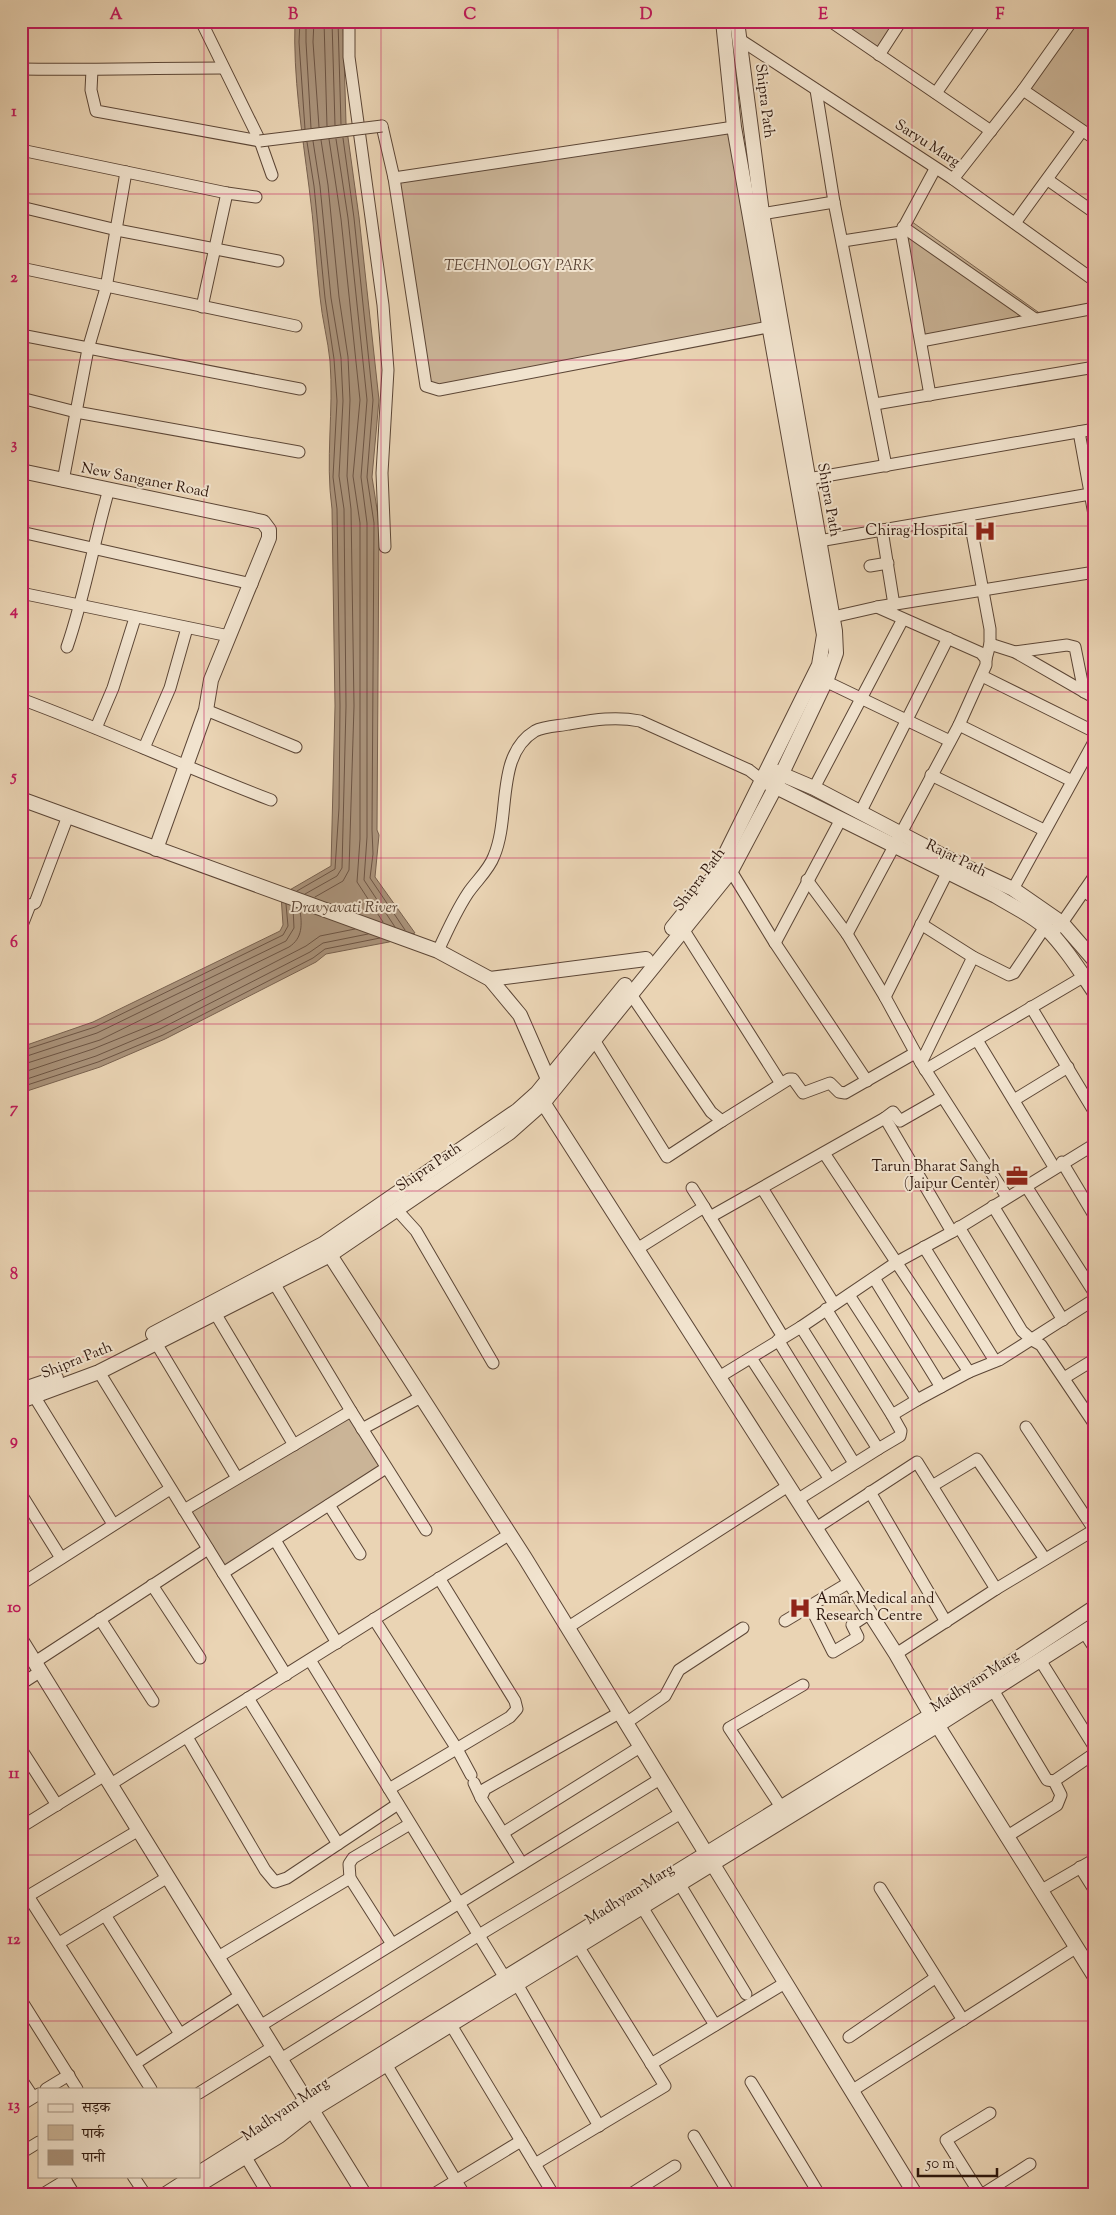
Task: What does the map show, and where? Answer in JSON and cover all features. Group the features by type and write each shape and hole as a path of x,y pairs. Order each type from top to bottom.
{"street":[{"path":"201,21 260,141 272,175"},
{"path":"349,21 349,57 383,305 387,360 382,474 385,547"},
{"name":"Shipra Path","path":"26,1395 99,1363 323,1244 512,1115 540,1098 548,1080 716,875 771,774 825,681 836,653 833,617 808,479 755,215 734,127 723,21"},
{"name":"Shipra Path","path":"26,1395 99,1372 330,1255 509,1133 594,1040 630,993 731,871 776,786 771,774 819,665 824,636 768,327 755,215 737,21"},
{"path":"830,21 992,132"},
{"path":"879,55 901,21"},
{"path":"936,94 986,21"},
{"path":"953,179 992,132 1072,21"},
{"name":"Saryu Marg","path":"739,39 953,179 1095,281"},
{"path":"21,69 223,68"},
{"path":"92,70 91,90 96,111 260,141 382,126 394,178 426,386 439,390 768,327"},
{"path":"816,90 834,202 886,466"},
{"path":"1023,90 1095,139"},
{"path":"394,178 734,127"},
{"path":"1015,223 1082,131"},
{"path":"21,150 227,193 256,197"},
{"path":"930,395 902,230 935,169"},
{"path":"63,481 88,350 106,288 126,172"},
{"path":"1048,180 1095,213"},
{"path":"202,306 227,193"},
{"path":"755,215 834,202"},
{"path":"21,207 117,230 278,261"},
{"path":"843,241 902,230 1035,319"},
{"path":"21,268 106,288 296,326"},
{"path":"921,341 1095,308"},
{"path":"21,335 88,350 300,389"},
{"path":"875,404 1095,367"},
{"path":"21,398 76,412 299,452"},
{"path":"808,479 1095,429"},
{"path":"1079,432 1095,520"},
{"name":"New Sanganer Road","path":"21,471 263,522 269,530 270,538 252,584"},
{"path":"67,647 82,606 93,547 109,489"},
{"path":"819,541 1090,494"},
{"path":"847,934 899,833 959,725 986,665 990,644 990,629 969,516"},
{"path":"882,530 894,605"},
{"path":"21,532 252,584 211,680 206,710 156,849"},
{"path":"870,566 888,563"},
{"path":"833,617 877,607 1095,572"},
{"path":"21,593 229,636"},
{"path":"877,607 981,653 986,659"},
{"path":"96,728 122,662 136,618"},
{"path":"814,788 903,619"},
{"path":"144,748 170,688 187,628"},
{"path":"860,813 948,638"},
{"path":"990,644 1014,652 1095,698"},
{"path":"1014,652 1067,645 1075,647 1084,692"},
{"path":"982,676 1095,732"},
{"path":"825,681 950,741"},
{"path":"21,699 271,800"},
{"path":"206,710 296,747"},
{"path":"432,948 493,860 502,838 507,778 512,757 520,742 537,730 604,718 623,718 640,721 749,770 771,774"},
{"path":"959,725 1070,780"},
{"path":"1012,889 1070,780 1095,740"},
{"name":"Rajat Path","path":"771,774 814,788 899,833 1048,931 1095,993"},
{"path":"931,775 1044,830"},
{"name":"Rajat Path","path":"776,786 893,846 1012,889 1062,923 1095,960"},
{"path":"21,798 156,849 432,948 490,979 520,1015 548,1080"},
{"path":"21,928 26,907 34,902 68,816"},
{"path":"774,943 841,819"},
{"path":"884,997 950,867"},
{"path":"731,871 774,943 866,1081"},
{"path":"921,924 972,957 1001,972 1012,975 1048,931 1062,923 1095,875"},
{"path":"807,880 847,934 920,1062 1007,1197"},
{"path":"1084,890 1095,898"},
{"path":"683,929 780,1082"},
{"path":"920,1062 972,957"},
{"path":"490,979 646,960"},
{"path":"594,1040 667,1157 780,1082 793,1079 805,1093 824,1083 830,1083 842,1093 866,1081 977,1040 1083,976"},
{"path":"630,993 711,1112 722,1121"},
{"path":"1031,1007 1095,1113"},
{"path":"977,1040 1014,1100 1095,1216"},
{"path":"1014,1100 1068,1067"},
{"path":"710,1218 893,1112 900,1121 942,1097"},
{"path":"540,1098 870,1612 1006,1837 1095,1977"},
{"path":"885,1118 1022,1331 1041,1345 1095,1426"},
{"path":"719,1377 800,1327 897,1262 956,1229 1058,1164 1095,1144"},
{"path":"824,1153 969,1372"},
{"path":"1026,1186 1095,1294"},
{"path":"692,1188 854,1463"},
{"path":"762,1188 892,1415 901,1434 797,1500"},
{"path":"993,1206 1063,1320"},
{"path":"637,1249 704,1207"},
{"path":"397,1210 416,1231 492,1363"},
{"path":"924,1247 995,1361"},
{"path":"330,1255 510,1534 785,1983 853,2090 915,2194"},
{"path":"874,1278 941,1387"},
{"path":"274,1283 362,1429 426,1530"},
{"path":"849,1295 917,1400"},
{"path":"892,1415 941,1387 995,1361 1032,1340 1095,1299"},
{"path":"215,1313 294,1445"},
{"path":"800,1327 878,1449"},
{"path":"156,1343 237,1478"},
{"path":"750,1358 829,1478"},
{"path":"1064,1378 1095,1359"},
{"path":"99,1372 286,1675"},
{"path":"26,1395 113,1524"},
{"path":"362,1429 421,1397"},
{"path":"184,1510 351,1411"},
{"path":"896,1654 996,1589 1094,1531 1026,1427"},
{"path":"932,1486 977,1459 1045,1559"},
{"path":"816,1528 917,1462 996,1589"},
{"path":"223,1573 386,1468"},
{"path":"567,1628 788,1486"},
{"path":"21,1584 170,1488"},
{"path":"870,1492 946,1622"},
{"path":"21,1494 61,1558"},
{"path":"329,1505 360,1554"},
{"path":"22,1824 187,1737 510,1534"},
{"path":"275,1540 337,1643"},
{"path":"21,1684 38,1667 100,1619 208,1548"},
{"path":"389,1790 510,1717 515,1713 517,1705 439,1578"},
{"path":"785,1621 850,1582"},
{"path":"152,1585 200,1658"},
{"path":"810,1606 833,1652 858,1637 852,1625 870,1612"},
{"name":"Madhyam Marg","path":"200,2172 934,1720 1095,1607"},
{"path":"100,1619 153,1701"},
{"path":"374,1619 457,1749 481,1798 522,1864"},
{"path":"481,1798 485,1789 665,1696 680,1670 742,1628"},
{"path":"1090,1628 1095,1649"},
{"name":"Madhyam Marg","path":"184,2194 279,2136 310,2105 386,2064 451,2025 511,1981 578,1946 642,1907 679,1883 708,1858 781,1807 934,1720 993,1690 1090,1628"},
{"path":"21,1640 364,2194"},
{"path":"310,1660 478,1935 511,1981 599,2126"},
{"path":"1040,1660 1095,1748"},
{"path":"781,1807 729,1728 803,1685"},
{"path":"993,1690 1047,1780 1054,1781 1095,1753"},
{"path":"248,1698 338,1844"},
{"path":"187,1737 272,1880 280,1882 287,1878 398,1804"},
{"path":"503,1833 640,1747"},
{"path":"21,1749 57,1805"},
{"path":"260,2026 660,1779"},
{"path":"1006,1837 1057,1805 1061,1795 1054,1781"},
{"path":"281,2059 478,1935 681,1813"},
{"path":"392,1944 350,1878 349,1864 353,1858 410,1824"},
{"path":"139,1830 24,1898 59,1943 136,2062 150,2088"},
{"path":"1040,1891 1095,1859"},
{"path":"1080,1867 1095,1891"},
{"path":"59,1943 168,1877"},
{"path":"218,1957 350,1878"},
{"path":"679,1883 746,1994"},
{"path":"880,1888 963,2020"},
{"path":"642,1907 715,2025"},
{"path":"106,1915 180,2034"},
{"path":"535,2164 665,2086 578,1946"},
{"path":"853,2090 1077,1947"},
{"path":"849,2037 935,1978"},
{"path":"651,2064 785,1983"},
{"path":"136,2062 241,1995"},
{"path":"21,2000 76,2088"},
{"path":"451,2025 553,2194"},
{"path":"200,2092 273,2047"},
{"path":"386,2064 464,2194"},
{"path":"48,2088 68,2075"},
{"path":"21,2079 36,2095 21,2105"},
{"path":"751,2082 819,2194"},
{"path":"990,2113 946,2140 981,2194 1030,2164"},
{"path":"694,2136 729,2194"},
{"path":"434,2194 521,2141"},
{"path":"21,2154 38,2143"},
{"path":"245,2156 268,2194"},
{"path":"631,2194 643,2190 675,2166"},
{"path":"43,2194 64,2178 74,2194"},
{"path":"134,2178 145,2194"},
{"path":"166,2194 191,2178"}],"green space":[{"path":"830,21 901,21 879,55"},
{"path":"1072,21 1095,21 1095,138 1023,90"},
{"name":"TECHNOLOGY PARK","path":"734,127 768,327 439,390 426,386 394,178"},
{"path":"908,219 1045,317 921,341 901,232"},
{"path":"351,1411 386,1468 223,1573 184,1510"}],"water":[{"name":"Dravyavati River","path":"295,21 343,21 346,123 359,217 379,400 372,477 379,522 377,830 379,835 375,877 415,933 389,942 326,954 316,962 165,1039 100,1067 21,1093 21,1047 93,1022 280,931 283,925 281,895 331,866 335,706 332,509 329,472 331,380 299,104 295,63"}],"place":[{"name":"Chirag Hospital","path":"985,531"},
{"name":"Tarun Bharat Sangh (Jaipur Center)","path":"1017,1176"},
{"name":"Amar Medical and Research Centre","path":"800,1608"}]}
